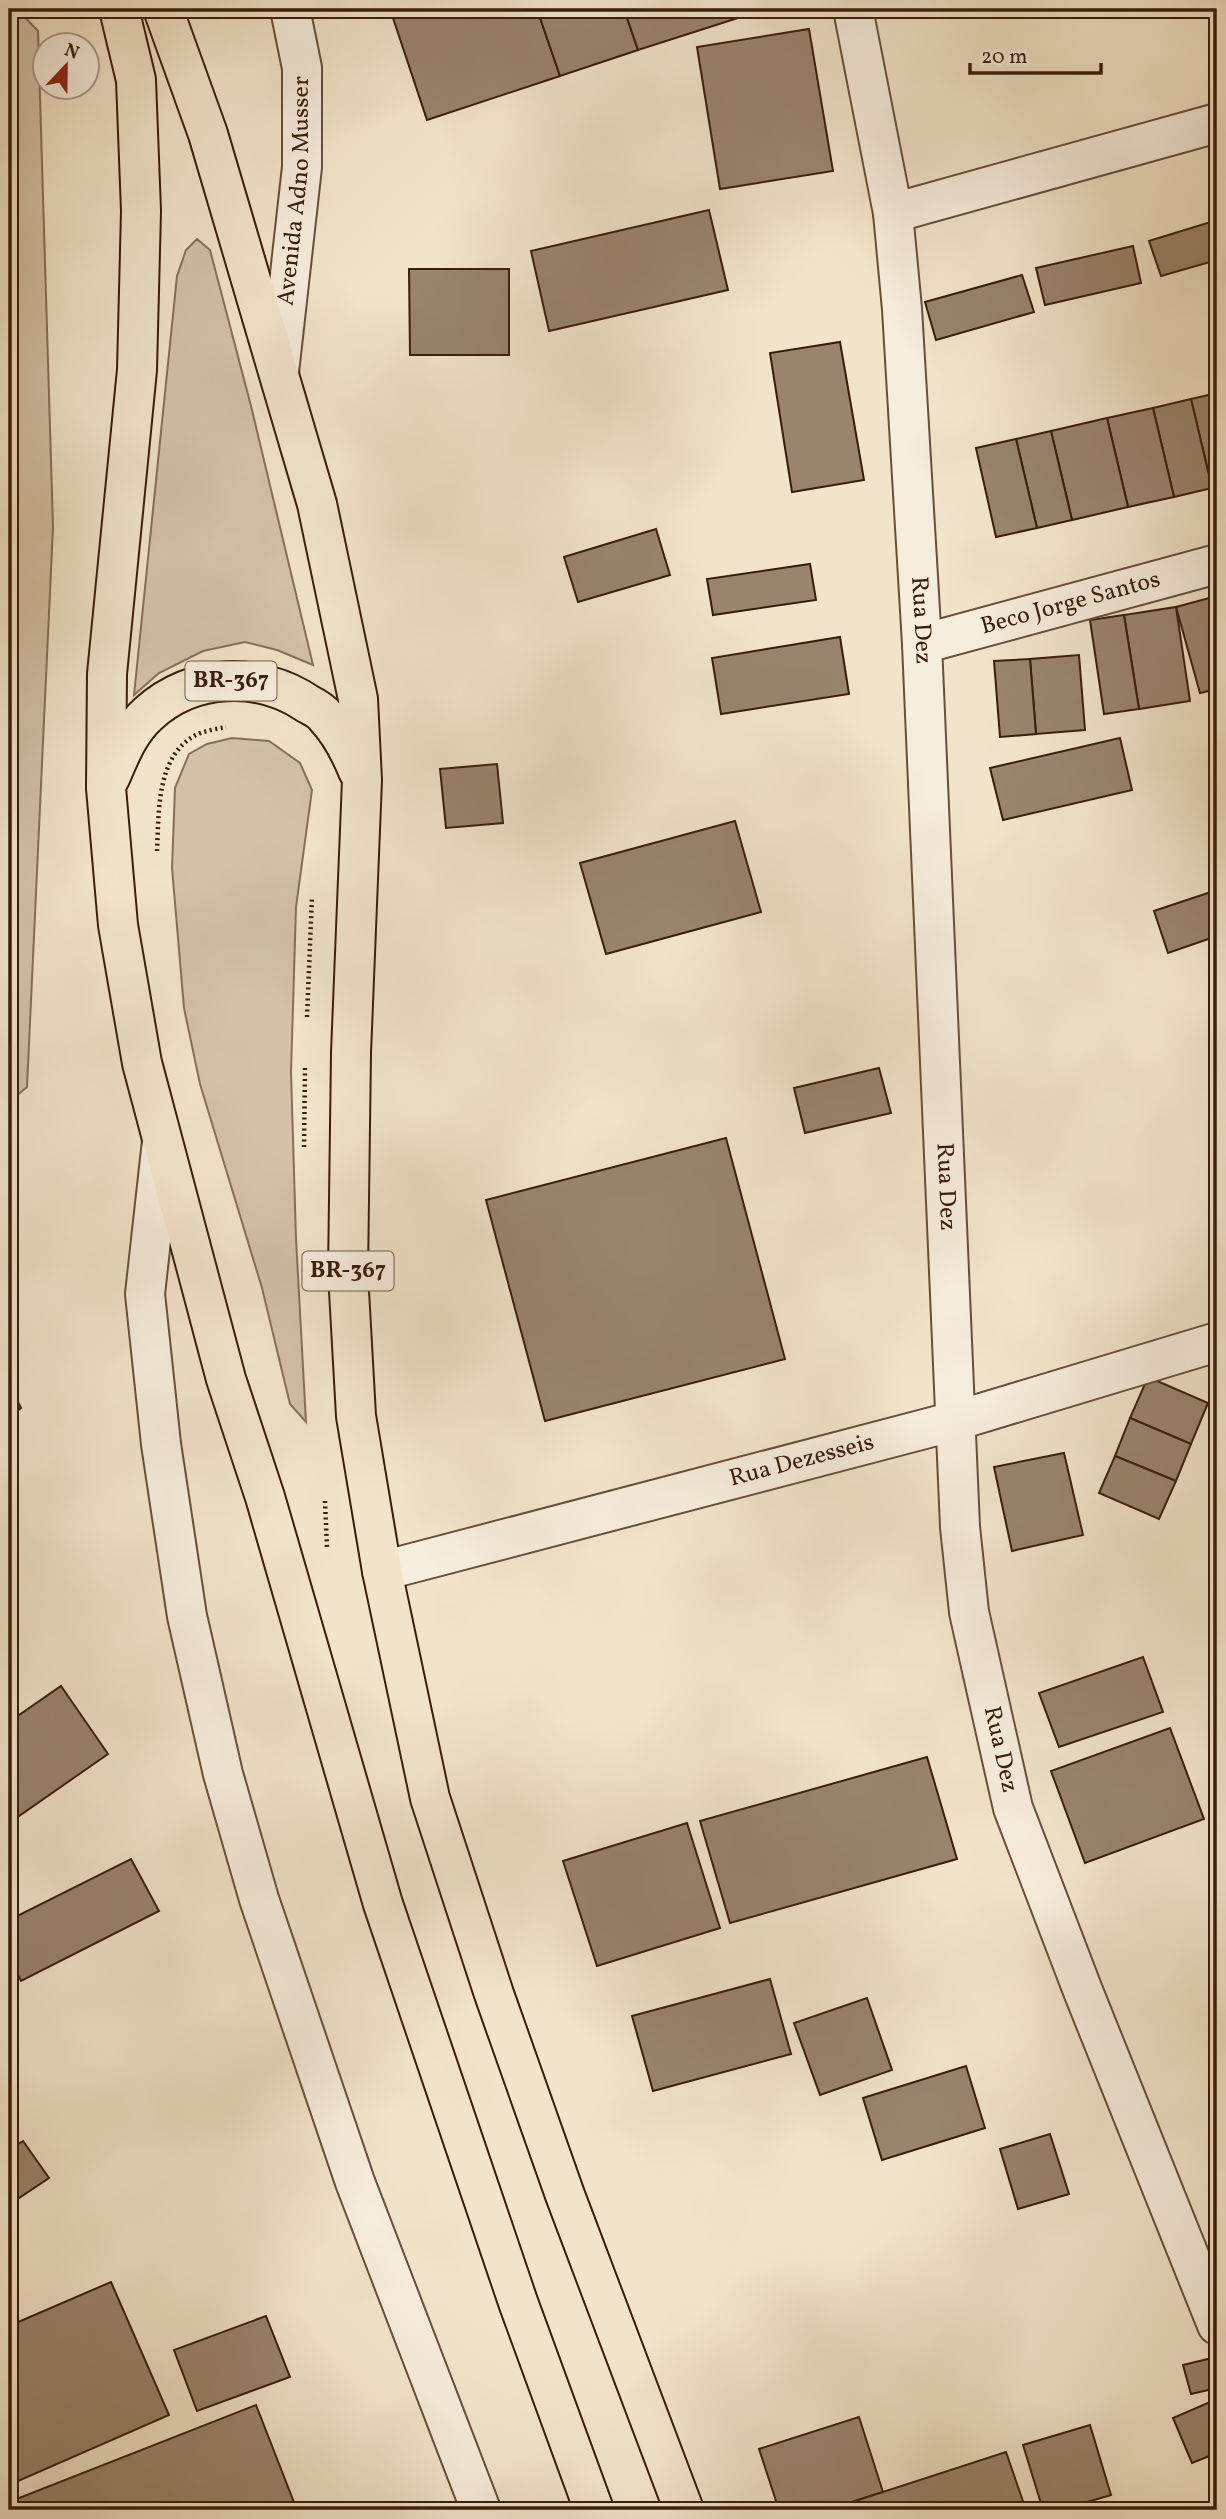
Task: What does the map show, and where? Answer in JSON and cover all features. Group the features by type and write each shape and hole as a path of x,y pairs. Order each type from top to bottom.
{"main road":[{"name":"BR-367","path":"119,9 136,80 141,211 137,370 107,674 106,788 118,925 142,1063 226,1379 265,1497 383,1904 518,2302 594,2510"},
{"name":"BR-367","path":"163,9 208,134 317,504 358,699 362,780 351,1053 348,1273 356,1416 382,1571 430,1798 494,1994 565,2195 684,2510"},
{"name":"BR-367","path":"106,788 124,744 148,714 180,692 216,681 255,681 292,693 324,714 347,744 362,780"}],"street":[{"name":"Avenida Adno Musser","path":"279,372 302,167 302,68 290,9"},
{"name":"Rua Dez","path":"853,9 893,213 902,309 922,644 960,1527 969,1612 1013,1808 1217,2325"},
{"path":"893,213 1217,123"},
{"name":"Beco Jorge Santos","path":"922,644 1217,564"},
{"path":"162,1141 145,1294 161,1444 187,1616 223,1774 259,1899 355,2182 481,2510"},
{"name":"Rua Dezesseis","path":"382,1571 955,1421 1217,1342"}],"path":[{"path":"156,854 160,792 174,755 194,736 235,726"},
{"path":"307,1028 313,890"},
{"path":"304,1149 306,1055"},
{"path":"317,1524 327,1549 324,1498"}],"shaded area":[{"path":"9,9 17,9 38,31 32,32 32,102 40,102 53,527 27,1087 9,1102"},
{"path":"197,239 210,250 251,406 313,665 277,650 245,642 203,651 159,673 134,695 177,276 186,250"},
{"path":"232,738 269,741 300,763 312,790 296,907 291,1072 296,1239 306,1422 290,1404 262,1288 200,1084 184,1008 172,868 175,788 189,754 207,744"}],"building":[{"path":"390,9 537,9 560,76 427,120"},
{"path":"537,9 624,9 638,50 560,76"},
{"path":"624,9 766,9 638,50"},
{"path":"809,29 833,171 720,189 697,47"},
{"path":"709,210 728,290 549,331 531,251"},
{"path":"1217,220 1217,260 1161,276 1149,241"},
{"path":"1133,246 1141,283 1045,305 1036,268"},
{"path":"409,269 509,269 509,355 410,355"},
{"path":"1022,275 1034,312 936,340 925,302"},
{"path":"840,342 864,480 792,492 770,353"},
{"path":"1217,393 1217,487 1212,488 1191,399"},
{"path":"1191,399 1212,488 1174,497 1153,408"},
{"path":"1153,408 1174,497 1128,507 1107,418"},
{"path":"1107,418 1128,507 1072,520 1051,431"},
{"path":"1051,431 1072,520 1037,528 1016,439"},
{"path":"1016,439 1037,528 996,537 976,448"},
{"path":"656,529 670,575 578,602 564,557"},
{"path":"810,564 816,600 713,615 707,579"},
{"path":"1213,597 1217,611 1217,689 1200,693 1176,607"},
{"path":"1176,607 1190,701 1139,709 1124,615"},
{"path":"1124,615 1139,709 1104,714 1090,620"},
{"path":"840,637 849,694 721,714 712,658"},
{"path":"1079,655 1085,730 1036,734 1030,659"},
{"path":"1030,659 1036,734 1000,737 994,661"},
{"path":"1120,738 1132,790 1003,820 990,768"},
{"path":"497,764 503,823 446,828 440,769"},
{"path":"735,821 761,912 606,954 580,863"},
{"path":"1217,890 1217,936 1168,953 1154,911"},
{"path":"879,1068 891,1113 805,1133 794,1088"},
{"path":"726,1138 785,1359 545,1421 486,1200"},
{"path":"1148,1377 1208,1403 1191,1444 1130,1418"},
{"path":"1217,1378 1217,1407 1212,1379"},
{"path":"9,1383 21,1408 9,1418"},
{"path":"1130,1418 1191,1444 1176,1481 1115,1456"},
{"path":"1064,1453 1083,1535 1012,1551 994,1467"},
{"path":"1115,1456 1176,1481 1159,1519 1099,1493"},
{"path":"1143,1657 1163,1712 1059,1747 1039,1693"},
{"path":"61,1686 108,1754 9,1823 9,1722"},
{"path":"1170,1728 1204,1819 1085,1863 1051,1771"},
{"path":"927,1757 957,1859 730,1923 700,1821"},
{"path":"687,1823 720,1928 597,1966 563,1861"},
{"path":"131,1859 159,1911 21,1981 9,1957 9,1920"},
{"path":"770,1979 791,2054 653,2091 632,2016"},
{"path":"867,1998 892,2070 820,2095 794,2023"},
{"path":"966,2066 985,2128 882,2160 863,2098"},
{"path":"1050,2134 1069,2194 1018,2209 1000,2149"},
{"path":"23,2141 49,2178 13,2202 9,2196 9,2150"},
{"path":"111,2282 169,2415 9,2485 9,2326"},
{"path":"266,2316 290,2377 197,2411 174,2350"},
{"path":"1216,2357 1217,2388 1191,2394 1183,2365"},
{"path":"1217,2399 1217,2453 1192,2463 1173,2418"},
{"path":"256,2405 297,2510 9,2510 9,2502"},
{"path":"859,2417 883,2492 827,2510 779,2510 759,2449"},
{"path":"1090,2425 1111,2495 1060,2510 1043,2510 1023,2445"},
{"path":"1006,2452 1026,2510 827,2510 883,2492"},
{"path":"1146,2505 1147,2510 1128,2510"}]}
